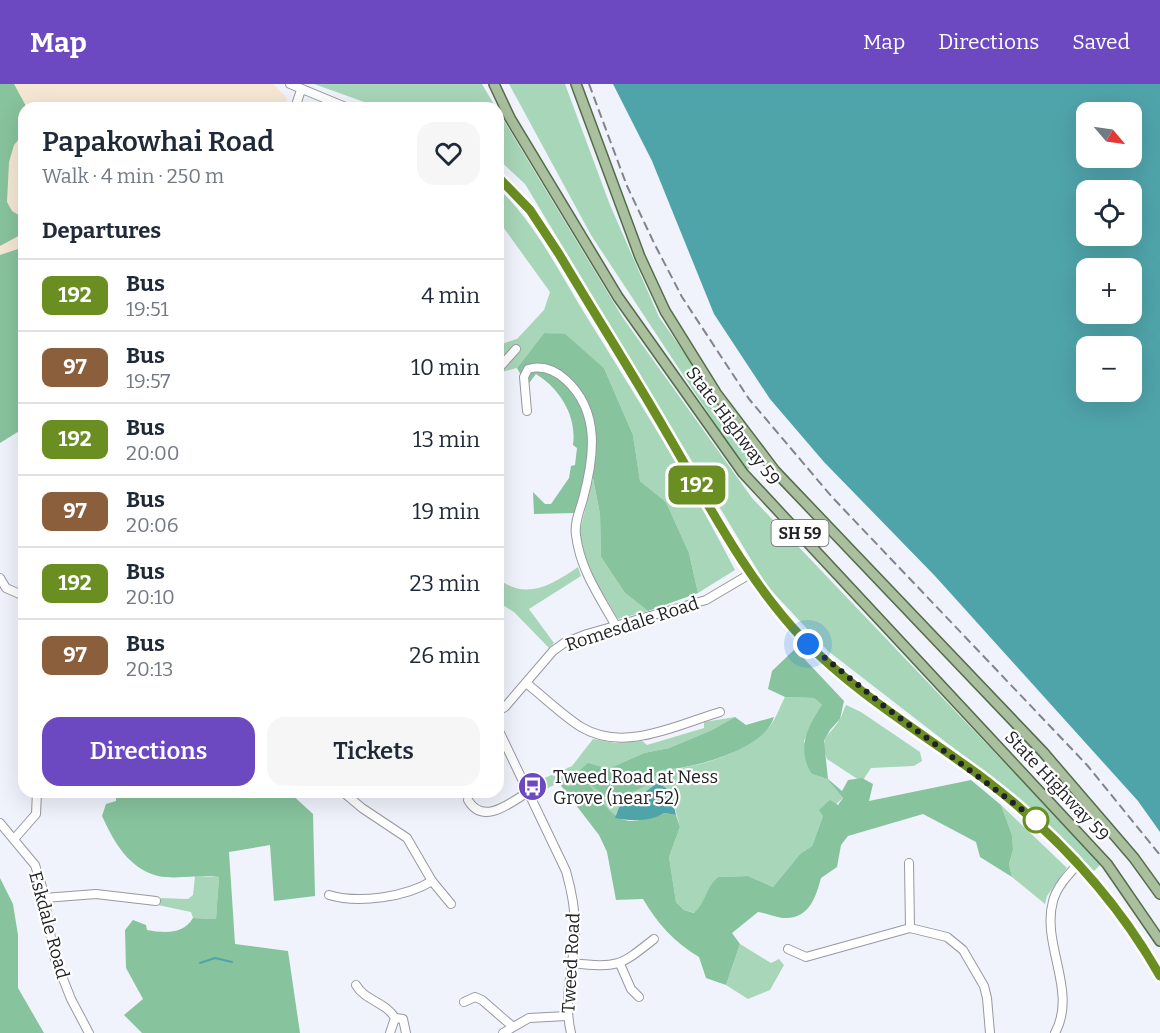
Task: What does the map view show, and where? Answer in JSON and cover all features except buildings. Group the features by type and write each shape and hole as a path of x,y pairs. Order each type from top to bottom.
{"main road":[{"name":"State Highway 59","path":"494,84 502,102"},
{"name":"State Highway 59","path":"576,84 620,208 664,311 716,393 775,471 1043,752 1134,858 1160,894"},
{"name":"State Highway 59","path":"504,105 618,297 743,473 1107,864 1160,941"}],"street":[{"path":"290,84 332,102"},
{"path":"297,102 301,90"},
{"path":"504,183 530,210 559,254 750,574 779,613 822,657 1034,819 1079,862 1136,936 1160,976"},
{"path":"504,362 516,349"},
{"path":"527,411 524,377 528,369 544,367 569,382 587,413 594,438 591,467 576,535 585,573 616,626"},
{"name":"Romesdale Road","path":"504,705 553,651 564,644 616,626 706,600 750,574"},
{"path":"1,581 6,588 18,593"},
{"path":"526,683 584,728 608,738 638,737 720,712"},
{"name":"Tweed Road","path":"504,742 566,871 573,894 575,922 567,1017 571,1033"},
{"path":"468,800 472,808 486,813 500,810 528,792"},
{"path":"15,838 36,814 37,798"},
{"path":"351,798 407,838 432,881 451,904"},
{"name":"Eskdale Road","path":"0,823 15,838 35,865 44,898 54,956 71,999 89,1033"},
{"path":"909,862 910,928"},
{"path":"1055,1033 1062,1010 1063,987 1051,933 1052,909 1058,890 1079,862"},
{"path":"329,895 338,898 397,896 416,891 432,881"},
{"path":"44,898 96,894 156,901"},
{"path":"788,950 806,957 824,954 910,928 947,937 963,950 987,996 990,1033"},
{"path":"572,963 606,967 620,964 654,939"},
{"path":"620,964 631,989 639,996"},
{"path":"356,985 366,996 391,1011 395,1018 390,1033"},
{"path":"464,1002 475,997 482,1000 512,1026"},
{"path":"503,1033 529,1018 567,1017"},
{"path":"395,1018 403,1019 406,1033"}],"shaded area":[{"path":"0,84 273,84 287,98 287,102 18,102 18,432 4,439 0,434"}],"green space":[{"path":"0,84 14,84 24,102 18,102 18,140 14,145 9,162 7,202 12,211 18,214 18,236 0,246"},
{"path":"314,84 482,84 492,102 364,102"},
{"path":"509,84 565,84 610,205 659,317 757,456 747,472 591,235"},
{"path":"504,121 623,318 752,498 1101,864 1094,871 1013,794 828,651 767,586 525,184 504,165"},
{"path":"504,194 524,217 547,250 664,443 735,570 698,593 689,553 666,502 640,481 633,435 604,368 565,335 544,333 517,368 504,371 504,343 517,339 544,310 550,292 504,228"},
{"path":"18,249 18,432 0,443 0,255"},
{"path":"544,333 565,334 604,368 633,435 640,481 666,502 689,553 698,593 648,611 625,593 601,557 600,514 593,478 586,476 576,513 534,514 533,492 545,504 551,504 569,478 571,466 575,465 577,448 573,445 574,434 569,414 559,395 536,374 527,386 517,368"},
{"path":"593,478 600,514 601,557 625,593 648,611 618,619 590,572 579,534"},
{"path":"578,567 581,576 529,609 554,643 549,648 514,612 504,606 504,582 518,589 539,588"},
{"path":"795,649 844,701 840,719 824,741 828,779 842,791 848,780 862,778 873,784 869,801 971,780 1001,805 1012,835 1013,850 1009,864 1012,877 980,857 976,842 923,814 848,836 841,845 837,867 821,878 814,899 806,910 794,917 786,918 758,912 732,933 740,944 726,985 706,978 699,957 667,931 643,899 616,900 607,852 599,835 559,783 571,786 576,774 588,763 608,769 644,753 669,748 712,730 735,717 746,725 774,717 768,729 742,748 725,756 690,766 661,770 648,783 636,790 605,796 588,783 605,806 627,820 636,821 664,813 676,815 680,827 669,857 676,902 684,910 694,913 718,877 748,876 773,887 800,854 812,846 823,816 819,810 830,800 838,805 843,798 827,779 812,774 807,765 805,739 822,705 814,698 785,697 768,689 772,671"},
{"path":"785,697 814,698 822,705 804,741 812,774 827,779 843,798 823,816 812,846 800,854 773,887 748,876 718,877 695,913 684,910 676,902 669,857 680,827 673,801 656,784 645,792 621,802 615,818 605,809 586,780 648,785 661,770 705,763 735,752 760,736 770,726"},
{"path":"846,705 861,712 920,752 922,761 914,766 871,768 863,780 859,780 827,759 825,740 840,719"},
{"path":"735,717 712,730 669,748 644,753 608,769 576,774 571,786 558,783 536,794 531,784 572,766 593,739 615,743 642,741 647,745 704,728 704,722"},
{"path":"116,798 296,798 313,814 315,896 274,901 270,845 229,852 235,944 288,951 300,1033 142,1033 124,1015 143,999 126,968 125,930 133,920 146,925 147,930 173,932 189,924 193,918 216,919 219,877 158,876 138,867 123,853 102,816 106,804 116,801"},
{"path":"1001,805 1067,868 1047,896 1045,904 1012,877 1009,864 1013,850 1012,835"},
{"path":"195,876 219,877 216,919 193,918 191,912 158,905 159,898 188,899 193,895"},
{"path":"0,878 13,904 18,935 18,988 44,1033 0,1033"},
{"path":"740,944 771,963 779,959 784,965 770,990 748,999 726,985"}],"water":[{"path":"613,84 1160,84 1160,832 1138,801 935,576 824,462 770,399 714,314 652,161"},
{"path":"656,784 669,791 676,815 664,813 640,820 615,818 621,802 645,792"}],"waterway":[{"path":"200,963 215,958 232,962"}],"railway":[{"path":"589,84 627,186 654,243 682,297 749,399 832,497 1087,765 1160,855"}],"bus line":[{"name":"192","path":"504,182 530,210 559,254 729,541 779,613 808,644 830,663 986,781 1052,835 1100,887 1136,936 1160,976"}],"place":[{"name":"Tweed Road at Ness Grove (near 52)","path":"532,787"}],"route":[{"path":"808,644 884,706 1036,820"}]}
